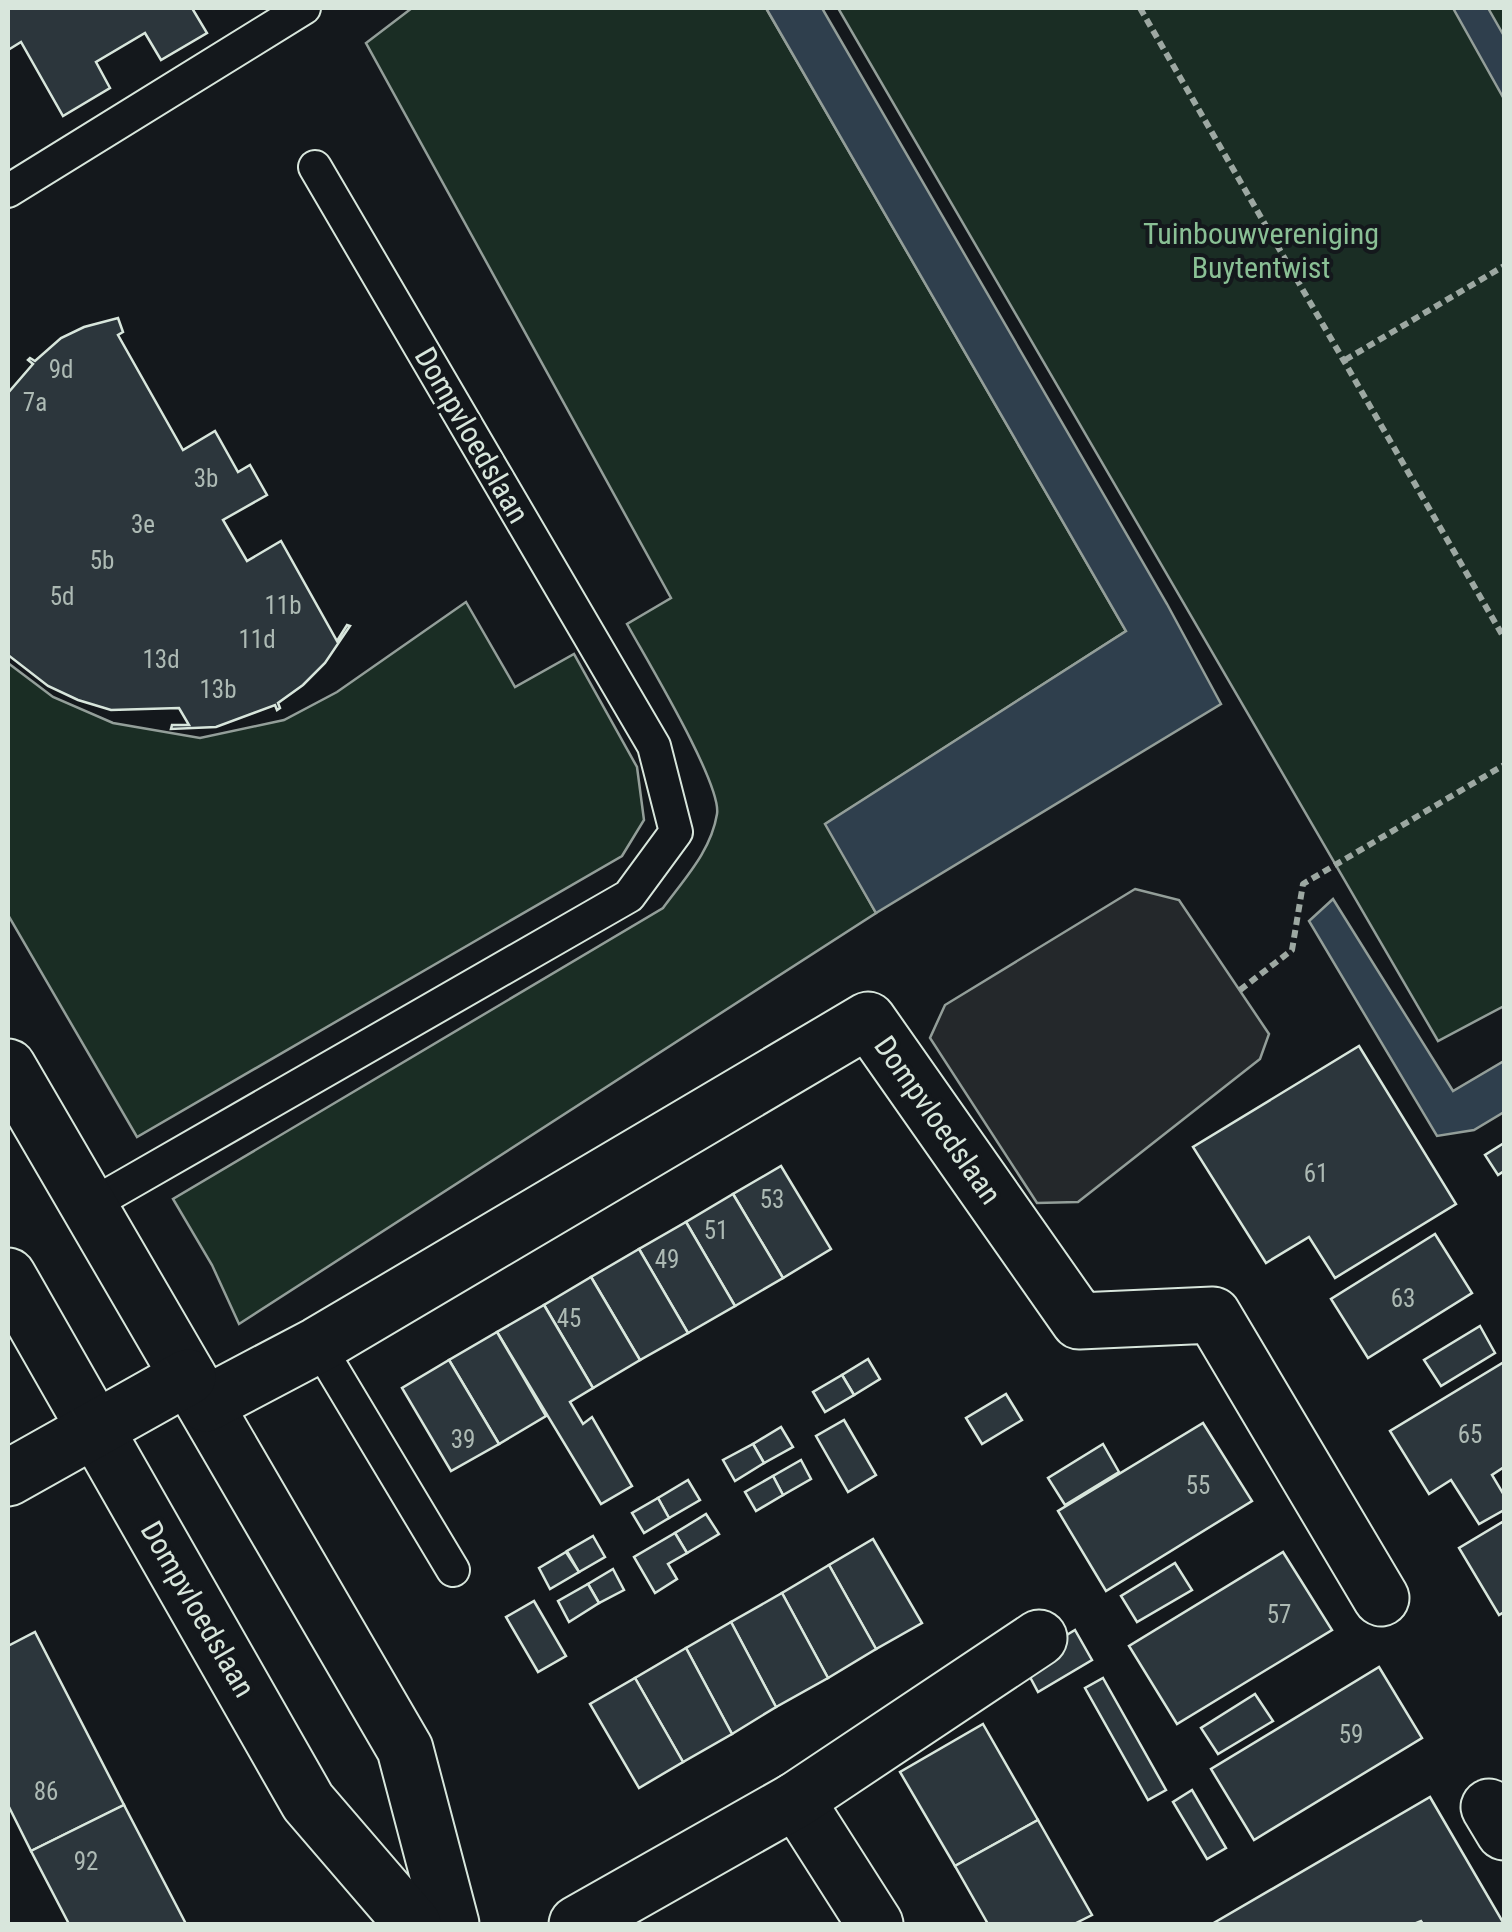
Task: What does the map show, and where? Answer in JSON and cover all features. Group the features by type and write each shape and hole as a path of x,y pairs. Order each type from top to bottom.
{"street":[{"name":"Dompvloedslaan","path":"8,1478 95,1430 318,1345 868,1020 1079,1321 1213,1315 1381,1598"},
{"path":"8,1067 404,1749 450,1924"},
{"name":"Dompvloedslaan","path":"8,1276 308,1802 414,1924"},
{"path":"577,1924 796,1800 1040,1638"},
{"path":"796,1800 874,1924"}],"lane":[{"path":"8,191 304,8"},
{"name":"Dompvloedslaan","path":"88,1206 629,896 676,832 654,746 315,167"},
{"path":"318,1345 453,1570"}],"path":[{"path":"1140,8 1504,638"},
{"path":"1345,360 1504,266"},
{"path":"1240,990 1292,950 1302,884 1504,765"}],"green space":[{"path":"412,8 766,8 1126,631 826,824 876,913 239,1324 212,1265 173,1199 663,908 703,852 717,814 708,776 627,624 671,598 366,43"},
{"name":"Tuinbouwvereniging Buytentwist","path":"838,8 1504,8 1504,1006 1438,1041"},
{"path":"466,602 515,687 574,654 637,767 644,820 622,856 137,1137 8,915 8,663 53,697 113,723 200,738 284,720 337,692"}],"shaded area":[{"path":"1135,889 1179,900 1269,1034 1260,1059 1078,1202 1037,1203 930,1038 945,1005"}],"water":[{"path":"766,8 822,8 1221,704 876,913 825,824 1126,631"},
{"path":"1453,8 1488,8 1504,36 1504,99"},
{"path":"1333,899 1453,1091 1504,1061 1504,1112 1474,1130 1437,1136 1309,921"}],"building":[{"path":"8,8 192,8 207,33 161,60 145,33 96,62 110,88 63,116 21,42 8,50"},
{"path":"118,318 123,332 118,335 183,450 215,431 238,472 250,465 267,495 223,520 247,561 281,541 337,641 350,626 325,663 278,703 277,710 275,705 216,727 171,729 172,725 189,725 179,708 111,710 78,700 48,686 8,655 8,393 33,364 30,358 35,361 61,338 84,327"},
{"path":"1359,1046 1456,1204 1335,1278 1309,1237 1266,1263 1193,1147"},
{"path":"1504,1143 1504,1171 1498,1175 1485,1155"},
{"path":"781,1166 831,1249 783,1278 733,1194"},
{"path":"733,1194 783,1278 735,1306 686,1222"},
{"path":"686,1222 735,1306 688,1333 639,1249"},
{"path":"1435,1234 1472,1293 1368,1358 1331,1299"},
{"path":"639,1249 688,1333 640,1360 591,1277"},
{"path":"591,1277 640,1360 593,1388 544,1305"},
{"path":"544,1305 593,1388 570,1402 583,1424 592,1417 632,1486 601,1504 497,1332"},
{"path":"1480,1326 1495,1353 1441,1386 1424,1360"},
{"path":"497,1332 546,1416 499,1444 449,1360"},
{"path":"868,1359 880,1379 854,1395 842,1375"},
{"path":"449,1360 499,1444 451,1471 402,1388"},
{"path":"1504,1362 1504,1467 1492,1475 1504,1495 1504,1510 1479,1524 1451,1480 1429,1494 1390,1431"},
{"path":"842,1375 854,1395 825,1412 813,1392"},
{"path":"1006,1394 1022,1420 982,1444 966,1418"},
{"path":"844,1420 876,1475 848,1492 816,1436"},
{"path":"1203,1423 1252,1501 1106,1591 1058,1511"},
{"path":"781,1427 793,1447 764,1463 753,1444"},
{"path":"753,1444 764,1463 735,1481 723,1460"},
{"path":"1103,1444 1119,1472 1065,1505 1048,1478"},
{"path":"801,1460 811,1479 783,1495 773,1476"},
{"path":"773,1476 783,1495 756,1511 745,1492"},
{"path":"688,1480 700,1500 669,1518 658,1498"},
{"path":"658,1498 669,1518 644,1533 632,1513"},
{"path":"706,1514 719,1534 687,1553 675,1533"},
{"path":"1504,1521 1504,1612 1499,1615 1459,1548"},
{"path":"675,1533 687,1553 668,1564 677,1579 655,1593 634,1557"},
{"path":"593,1536 605,1557 579,1572 567,1551"},
{"path":"873,1539 922,1623 876,1649 829,1565"},
{"path":"566,1552 579,1572 550,1589 539,1568"},
{"path":"1283,1552 1332,1630 1177,1724 1129,1646"},
{"path":"1175,1563 1192,1590 1137,1622 1121,1596"},
{"path":"829,1565 876,1649 828,1678 782,1593"},
{"path":"613,1569 624,1590 599,1603 588,1584"},
{"path":"588,1584 599,1603 569,1622 558,1601"},
{"path":"782,1593 828,1678 776,1707 731,1622"},
{"path":"534,1601 566,1656 538,1672 506,1617"},
{"path":"731,1622 776,1707 732,1734 686,1648"},
{"path":"1075,1630 1092,1660 1038,1692 1022,1662"},
{"path":"35,1632 124,1805 31,1851 8,1805 8,1646"},
{"path":"686,1648 732,1734 683,1762 635,1678"},
{"path":"1379,1667 1422,1738 1254,1840 1211,1769"},
{"path":"635,1678 683,1762 639,1788 590,1704"},
{"path":"1103,1678 1166,1790 1148,1800 1085,1688"},
{"path":"1255,1694 1273,1721 1218,1754 1201,1728"},
{"path":"983,1724 1038,1820 955,1866 900,1772"},
{"path":"1192,1790 1226,1848 1207,1859 1173,1802"},
{"path":"1430,1797 1504,1924 1212,1924"},
{"path":"124,1805 186,1924 69,1924 31,1851"},
{"path":"1038,1820 1092,1915 1074,1924 988,1924 955,1866"}]}
